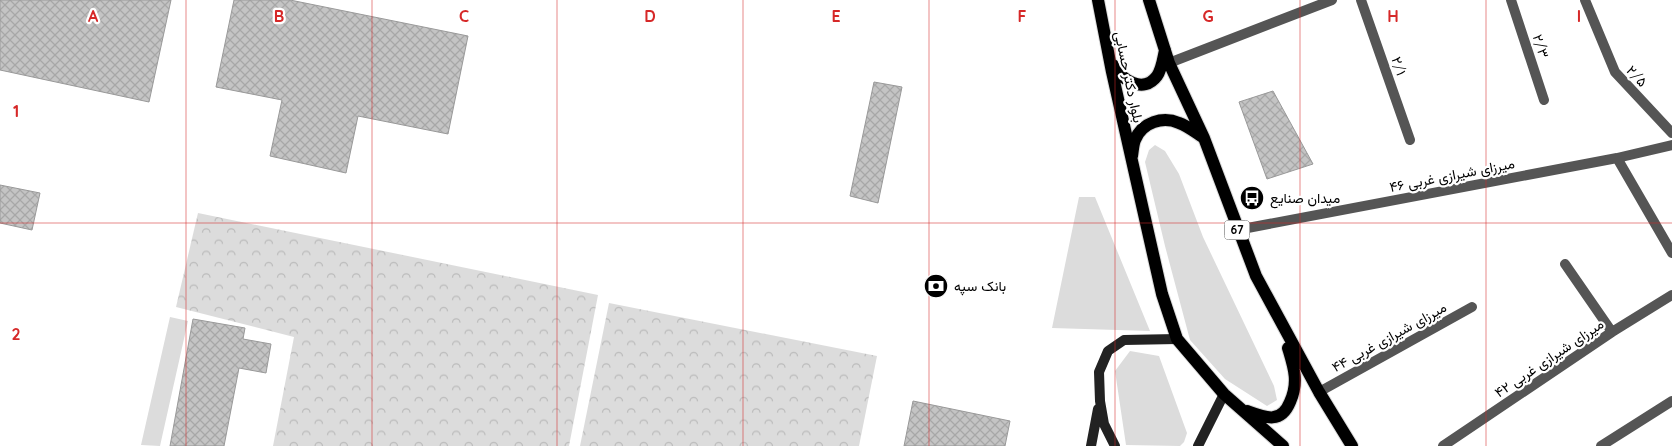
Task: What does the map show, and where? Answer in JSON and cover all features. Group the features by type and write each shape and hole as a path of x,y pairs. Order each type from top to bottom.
{"main road":[{"name":"بلوار دکتر حسابی","path":"1098,0 1131,160"},
{"name":"67","path":"1149,0 1169,62 1204,138 1230,205 1237,230 1256,276 1319,392 1352,446"},
{"path":"1109,55 1113,66 1123,78 1134,84 1144,84 1152,81 1158,74 1165,50"},
{"path":"1204,138 1181,123 1170,120 1159,121 1145,127 1138,133 1134,141 1131,160 1162,294 1177,339 1224,394 1282,446"},
{"path":"1238,408 1262,417 1276,417 1286,412 1295,391 1295,369 1279,321"}],"street":[{"path":"1169,62 1316,3 1332,0"},
{"name":"۲/۱","path":"1361,0 1410,140"},
{"name":"۲/۳","path":"1511,0 1544,100"},
{"name":"۲/۵","path":"1585,0 1615,72 1672,133"},
{"name":"میرزای شیرازی غربی ۴۶","path":"1237,230 1617,158 1672,145"},
{"path":"1617,158 1672,253"},
{"path":"1565,264 1612,332"},
{"name":"میرزای شیرازی غربی ۴۲","path":"1443,446 1612,332 1672,295"},
{"name":"میرزای شیرازی غربی ۴۴","path":"1319,392 1472,307"},
{"path":"1115,446 1104,424 1100,401 1099,372 1108,350 1124,340 1177,339"},
{"path":"1198,446 1224,394"},
{"path":"1091,446 1100,401"},
{"path":"1601,446 1618,442 1672,401"}],"green space":[{"path":"1155,145 1165,151 1179,174 1203,237 1274,386 1277,400 1267,406 1225,379 1190,340 1145,162 1149,150"},
{"path":"1079,197 1095,197 1150,331 1052,328"},
{"path":"198,213 598,295 569,446 273,446 294,337 176,307"},
{"path":"609,303 877,356 859,446 580,446"},
{"path":"170,317 188,321 160,446 141,445"},
{"path":"1130,351 1159,356 1187,433 1184,442 1180,446 1126,445 1115,371"}],"building":[{"path":"0,0 171,0 149,102 0,70"},
{"path":"234,0 290,0 468,36 448,134 358,116 346,173 270,156 282,100 216,87"},
{"path":"874,82 902,87 878,203 850,196"},
{"path":"1273,91 1313,164 1267,179 1239,102"},
{"path":"0,185 40,193 32,230 0,223"},
{"path":"193,319 245,328 243,339 271,344 266,373 239,368 224,446 170,446"},
{"path":"913,401 1010,421 1005,446 904,446"}],"place":[{"name":"میدان صنایع","path":"1252,198"},
{"name":"بانک سپه","path":"936,286"}]}
